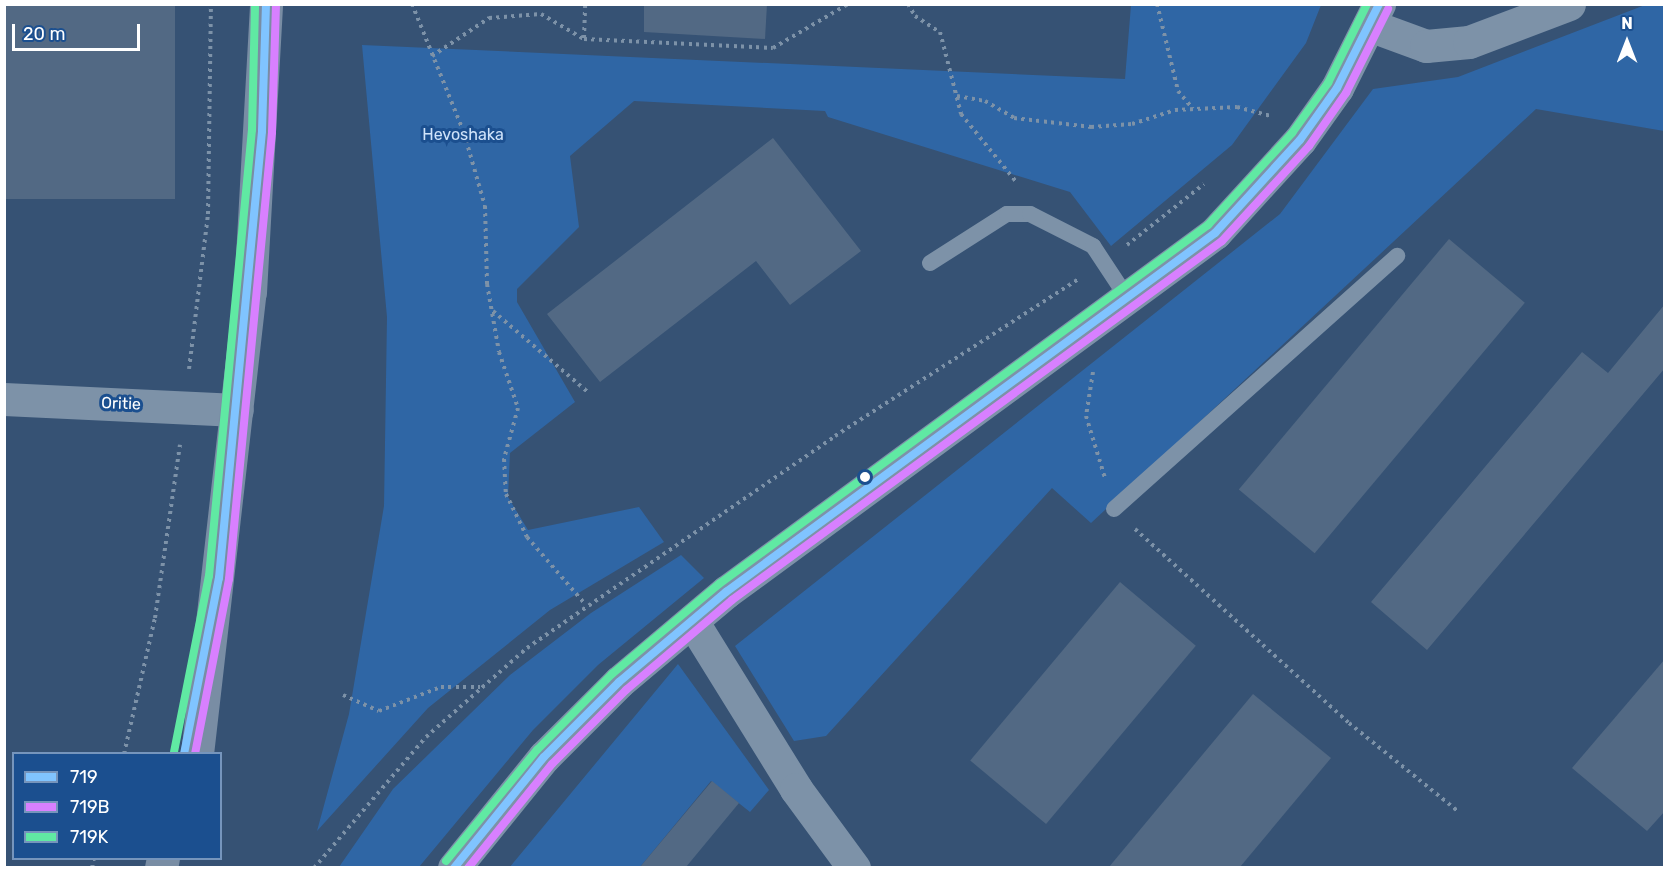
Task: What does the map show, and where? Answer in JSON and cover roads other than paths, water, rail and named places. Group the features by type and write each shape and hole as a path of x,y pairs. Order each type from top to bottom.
{"main road":[{"path":"197,752 237,410 261,142 266,4"},
{"path":"184,752 219,578"}],"street":[{"path":"454,867 544,757 619,682 692,621 1215,233 1267,180 1337,88 1374,15 1426,46 1469,42 1569,4"},
{"name":"Oritie","path":"4,399 237,410"},
{"path":"692,621 796,789 854,867"}],"lane":[{"path":"930,263 1006,214 1030,214 1079,236 1104,262 1128,299"},
{"path":"1114,509 1397,256"}],"park label":[{"name":"Hevoshaka","path":"463,135"}]}
